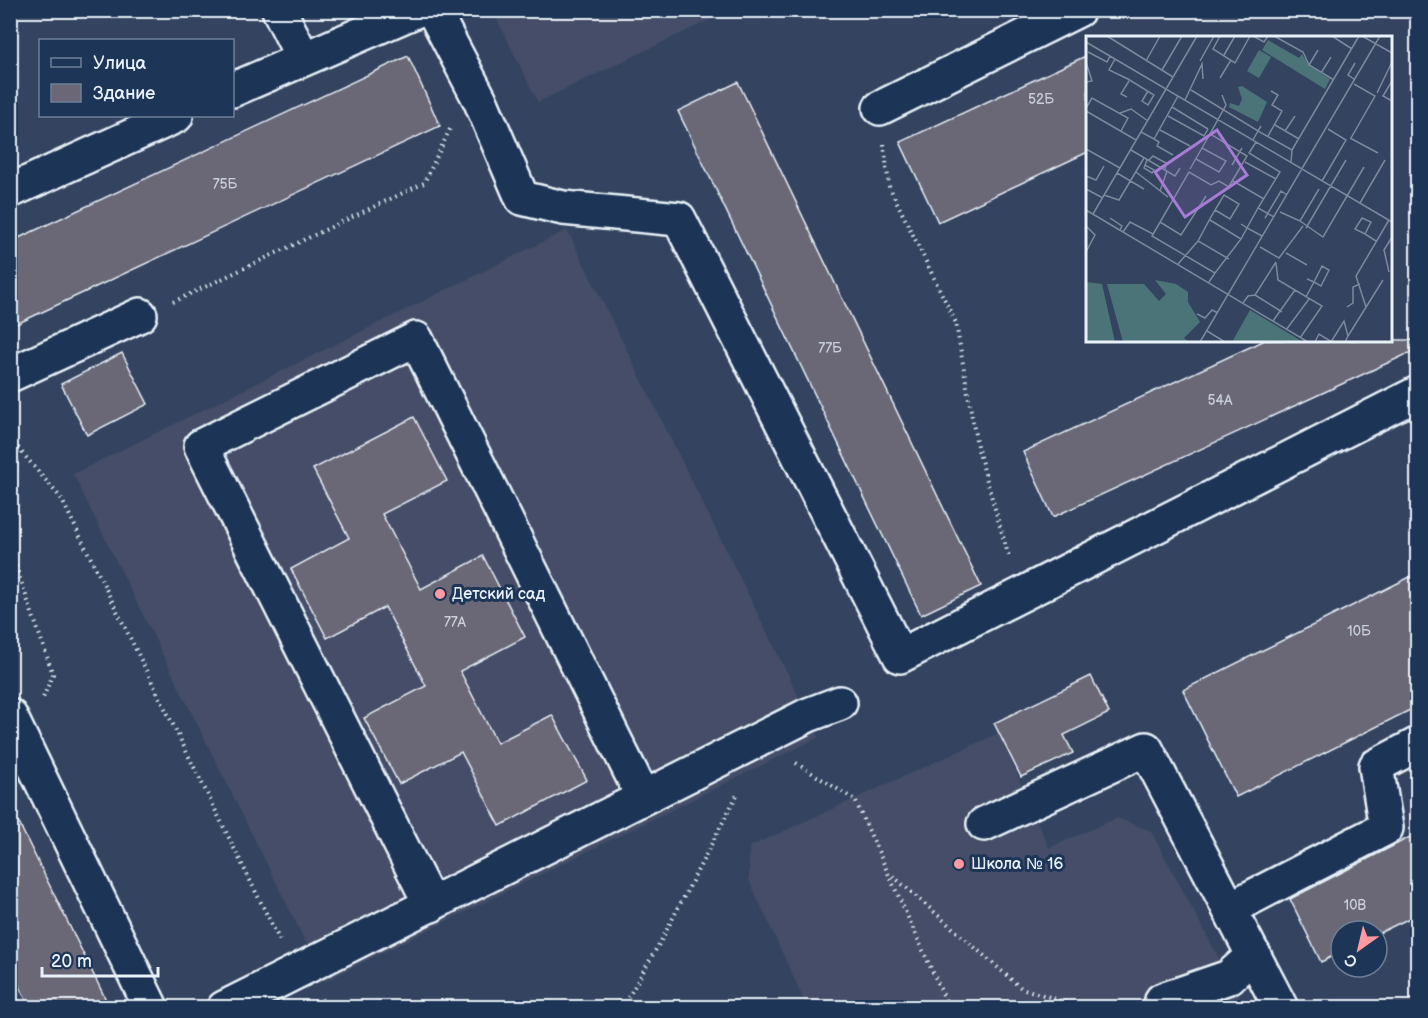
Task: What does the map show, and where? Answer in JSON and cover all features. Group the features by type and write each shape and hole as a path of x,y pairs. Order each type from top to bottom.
{"lane":[{"path":"279,10 303,58"},
{"path":"234,89 417,10"},
{"path":"433,10 480,100 522,198 563,208 679,219 900,656 1035,585 1418,393"},
{"path":"880,108 1078,10"},
{"path":"10,191 174,117"},
{"path":"10,375 140,315"},
{"path":"431,905 201,446 416,339 643,797"},
{"path":"224,1008 807,715 840,703"},
{"path":"17,729 151,1008"},
{"path":"1229,909 1386,828 1376,766 1418,744"},
{"path":"984,824 1146,749 1281,1008"},
{"path":"1160,1008 1162,1000 1229,977 1254,955"}],"path":[{"path":"140,315 424,183 456,116 480,100"},
{"path":"880,108 889,186 956,323 977,446 1008,554 1035,585"},
{"path":"10,430 18,448 61,498 295,972"},
{"path":"10,533 18,448"},
{"path":"10,549 53,674 17,729"},
{"path":"796,763 855,800 890,873 949,1008"},
{"path":"622,1008 662,939 737,795"},
{"path":"890,873 1021,988 1084,1008"}],"shaded area":[{"path":"493,11 728,11 538,102"},
{"name":"Детский сад","path":"567,230 819,737 325,981 73,474"},
{"name":"Школа № 16","path":"999,733 1049,848 1117,818 1151,831 1245,1007 807,1007 749,880 749,847"}],"building":[{"path":"408,56 440,126 10,327 10,242"},
{"path":"1086,56 1086,153 938,222 900,142"},
{"path":"738,82 981,586 921,615 678,111"},
{"path":"1418,340 1418,349 1053,517 1023,452 1261,342"},
{"path":"122,353 148,404 87,435 61,384"},
{"path":"414,417 447,481 382,514 421,589 483,556 525,637 460,671 497,743 552,715 587,780 500,826 461,752 399,784 364,718 426,686 385,607 327,638 291,569 349,538 313,469"},
{"path":"1418,573 1418,706 1236,797 1183,690"},
{"path":"1091,676 1109,713 1064,735 1073,753 1021,777 994,723"},
{"path":"10,805 110,1008 30,1008 10,967"},
{"path":"1418,833 1418,914 1389,928 1389,919 1329,919 1329,958 1321,962 1290,899"}],"place":[{"name":"Детский сад","path":"440,594"},
{"name":"Школа № 16","path":"959,864"}]}
